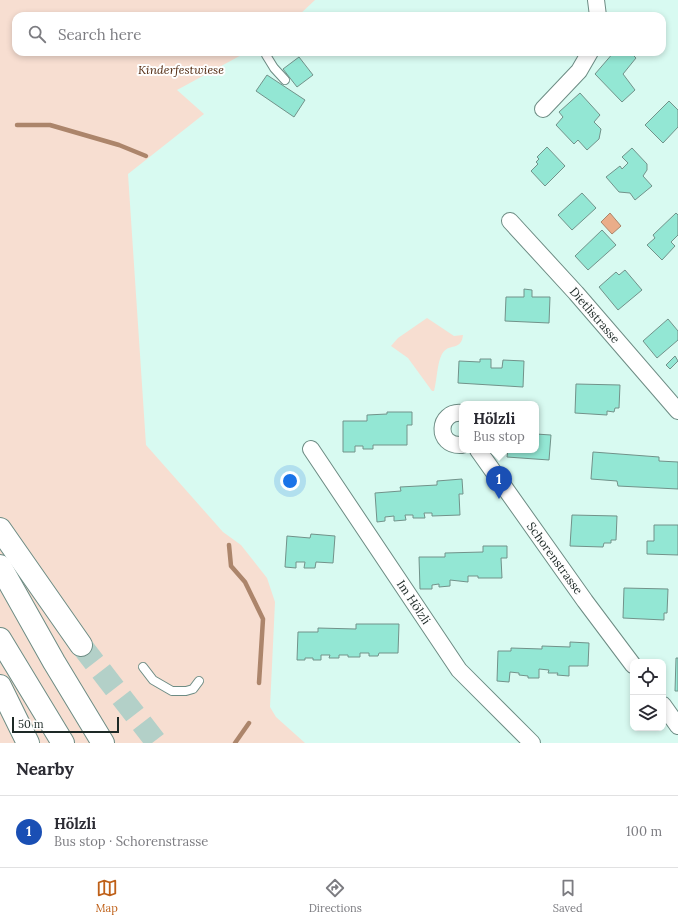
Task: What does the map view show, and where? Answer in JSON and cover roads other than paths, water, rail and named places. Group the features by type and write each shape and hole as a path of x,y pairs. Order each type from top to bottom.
{"highway":[{"path":"0,529 81,646"},
{"path":"0,566 103,743"},
{"path":"0,639 63,743"},
{"path":"0,686 28,743"}],"street":[{"path":"596,0 598,12"},
{"path":"543,110 579,71 588,56"},
{"name":"Dietlistrasse","path":"510,221 576,293 678,411"},
{"path":"459,413 454,413 448,416 444,422 442,430 447,440 452,444 459,445"},
{"name":"Im Hölzli","path":"310,449 459,670 532,743"},
{"name":"Schorenstrasse","path":"480,453 630,661"},
{"path":"666,709 678,726"}],"lane":[{"path":"267,56 274,68 285,80"},
{"path":"144,667 153,680 172,691 186,691 193,689 199,682"}],"waterway":[{"path":"17,125 50,125 119,145 146,156"},
{"path":"229,545 231,566 245,582 263,619 259,683"},
{"path":"235,743 249,723"}],"tunnel":[{"path":"81,645 157,743"}],"place":[{"name":"Hölzli","path":"499,499"}],"park label":[{"name":"Kinderfestwiese","path":"181,69"}]}
